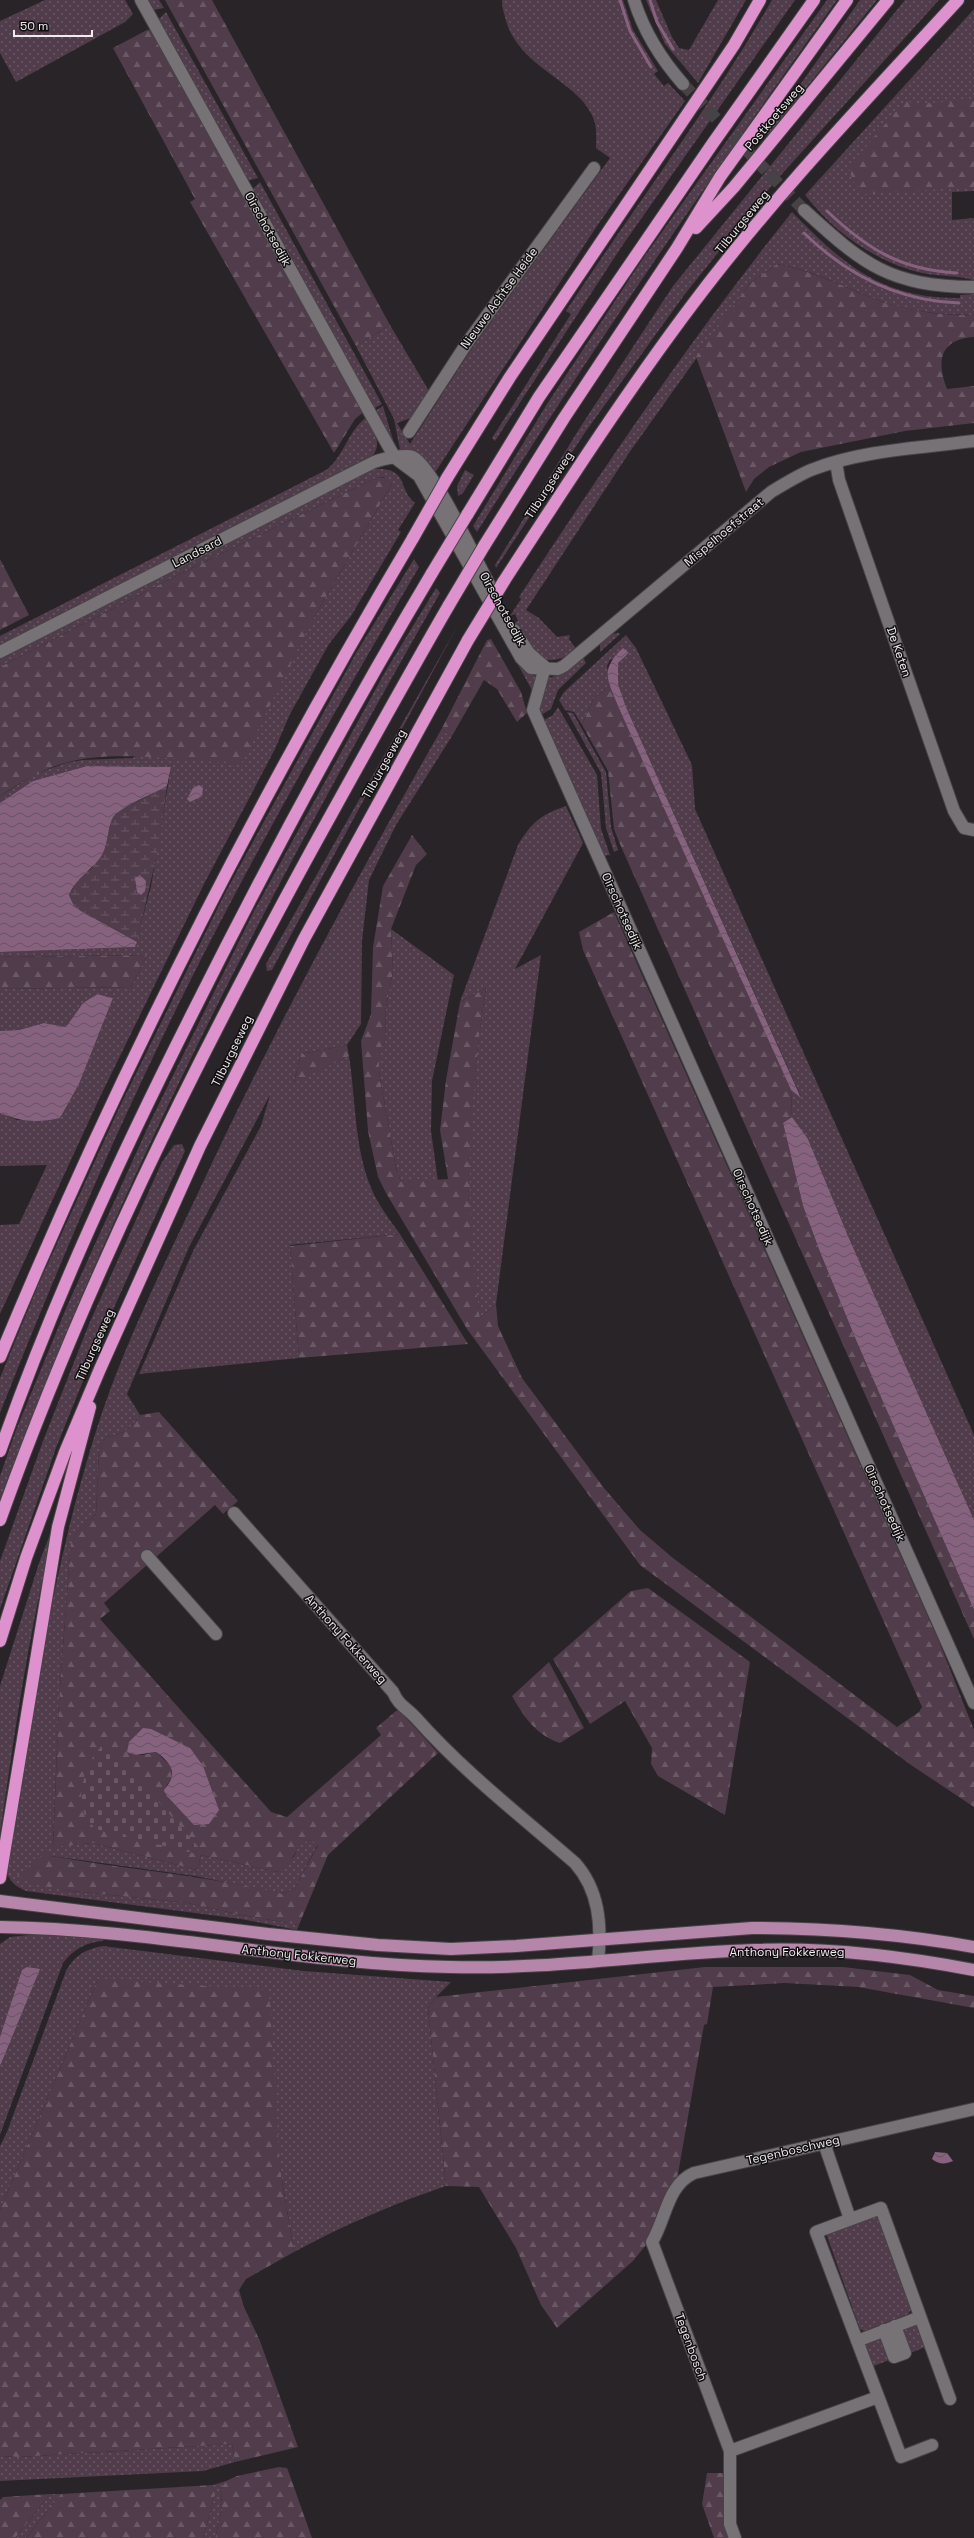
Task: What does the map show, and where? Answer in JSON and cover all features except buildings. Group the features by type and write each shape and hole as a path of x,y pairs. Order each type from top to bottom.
{"highway":[{"path":"0,1357 17,1315 111,1103 216,890 348,648 447,478 514,370 734,45 760,0"},
{"path":"0,1451 57,1300 140,1118 245,907 376,667 540,397 699,163 814,0"},
{"name":"Tilburgseweg","path":"0,1520 80,1317 198,1063 403,684 484,546 564,418 678,248 720,177 848,0"},
{"name":"Postkoetsweg","path":"678,248 734,187 888,0"},
{"name":"Tilburgseweg","path":"0,1641 26,1558 59,1466 100,1369 200,1146 300,946 468,640 504,581 594,442 693,304 811,162 958,0"},
{"path":"0,1341 17,1315"},
{"path":"0,1878 58,1527 100,1369"}],"main road":[{"name":"Anthony Fokkerweg","path":"0,1901 268,1934 378,1945 451,1949 752,1928 797,1928 876,1932 974,1947"},
{"name":"Anthony Fokkerweg","path":"0,1927 98,1931 305,1957 418,1966 503,1966 753,1950 824,1950 907,1957 974,1970"}],"street":[{"name":"Oirschotsedijk","path":"142,0 396,458 405,456 413,458 430,476 514,629 529,653 545,668 533,710 974,1703"},
{"path":"634,0 647,34 662,58 684,84"},
{"name":"Nieuwe Achtse Heide","path":"409,432 467,343 594,168"},
{"path":"804,210 843,246 886,274 917,283 974,287"},
{"name":"Mispelhoefstraat","path":"545,668 558,669 564,666 771,492 811,470 836,462 867,455 974,441"},
{"name":"Landsard","path":"0,652 374,462 396,458"},
{"name":"De Keten","path":"836,462 839,480 954,811 964,828 974,830"},
{"name":"Anthony Fokkerweg","path":"234,1513 393,1692 398,1703 408,1710 446,1751 575,1863 588,1880 592,1897 598,1906 598,1961"},
{"path":"147,1556 216,1634"},
{"name":"Tegenboschweg","path":"652,2242 676,2186 683,2178 694,2173 974,2109"},
{"path":"824,2143 850,2219"},
{"path":"932,2445 901,2457 816,2232 880,2208 950,2399"},
{"name":"Tegenbosch","path":"652,2242 730,2451 730,2524 735,2538"},
{"path":"857,2341 920,2317"},
{"path":"730,2451 878,2397"}],"green space":[{"path":"45,0 125,0 133,14 125,22 16,82 0,53 0,21"},
{"path":"147,0 159,0 164,8 153,10"},
{"path":"165,0 212,0 390,325 356,346"},
{"path":"502,0 623,0 633,30 658,71 654,74 664,86 668,83 685,101 597,226 434,474 405,451 400,450 394,419 356,346 390,325 429,391 411,418 397,423 410,444 472,348 610,158 596,148 595,123 587,107 577,95 538,65 515,40 507,24"},
{"path":"646,0 656,0 672,37 679,48 689,50 718,0 746,0 698,83 665,44"},
{"path":"772,0 795,0 622,246 495,441 492,438 571,314 566,311 698,118"},
{"path":"827,0 837,0 653,263 520,464 477,532 473,526 547,404 642,260"},
{"path":"860,0 877,0 768,135 766,133"},
{"path":"905,0 939,0 772,185 685,294 586,431 496,568 495,565 581,426 673,286"},
{"path":"974,9 974,191 952,192 952,220 974,218 974,280 972,280 922,273 905,268 872,253 842,233 816,209 805,195"},
{"path":"166,12 258,178 247,181 158,20"},
{"path":"147,30 152,30 365,411 355,419 334,453 190,202 195,199 113,48"},
{"path":"906,100 914,104 974,100 974,187 864,194 852,180 849,166"},
{"path":"260,182 382,404 373,409 252,190"},
{"path":"792,212 829,248 866,275 886,285 908,292 932,297 960,298 960,295 974,294 974,315 928,312 905,308 883,302 805,271 777,264 750,283 629,453 526,610 539,618 557,637 570,635 569,639 576,649 555,660 539,658 514,623 518,621 515,614 510,616 521,599 519,597 584,498 719,306"},
{"path":"777,264 805,271 894,305 940,314 974,315 974,337 954,342 948,347 944,353 942,369 947,389 974,386 974,423 905,431 801,452 769,467 754,479 746,492 696,357 750,283"},
{"path":"383,406 396,450 375,411"},
{"path":"367,417 377,442 377,448 371,457 0,646 0,636 326,470 337,458 355,429"},
{"path":"373,469 385,469 398,475 406,492 415,503 398,530 401,532 351,616 329,644 290,714 275,749 204,884 100,1097 0,1314 0,1225 19,1224 47,1165 0,1166 0,1113 17,1120 60,1118 79,1084 113,998 97,994 83,1003 66,1027 44,1023 19,1030 0,1031 0,989 131,987 147,955 0,957 0,952 135,947 151,886 171,767 87,766 33,781 0,803 0,796 35,774 66,763 82,760 133,758 313,619 392,484 384,477 378,477 180,574 0,667 0,657"},
{"path":"465,470 474,475 463,493 458,496 457,486"},
{"path":"378,477 388,478 392,484 313,619 241,764 128,756 84,759 47,769 23,781 0,796 0,667 180,574"},
{"path":"0,559 29,615 0,630"},
{"path":"414,559 419,567 278,814 200,961 169,1024 109,1152 53,1282 0,1413 0,1378 39,1283 120,1106 225,893 356,653"},
{"path":"475,587 535,676 536,681 533,692"},
{"path":"436,588 440,593 317,814 258,925 146,1152 94,1267 45,1384 0,1502 0,1476 16,1430 67,1306 151,1120 254,911 385,672"},
{"path":"458,625 272,970 267,971 266,964"},
{"path":"612,634 620,634 600,652 600,643"},
{"path":"626,635 636,648 692,765 695,809 974,1435 974,1520 848,1236 808,1139 792,1117 791,1090 801,1097 626,707 618,684 616,665 629,653 610,660 607,666 610,685 594,698 582,725 574,712 565,710 559,700 564,692"},
{"path":"491,639 521,692 527,713 517,722 497,689 484,680 452,736 441,730 487,640"},
{"path":"583,657 586,663 558,690 551,709 541,715 537,705 546,679 564,673"},
{"path":"610,685 791,1090 792,1117 783,1123 803,1206 856,1340 974,1610 974,1639 614,829 608,771 582,725 594,698"},
{"path":"558,707 597,775 601,829 610,855 603,856 544,720 553,715"},
{"path":"567,712 573,713 606,772 611,827 618,850 614,852 606,828 601,773"},
{"path":"441,730 452,736 396,825 369,880 362,941 361,1024 347,1045 301,1054 294,1082 349,1056 356,1124 366,1174 378,1202 400,1234 290,1245 299,1358 139,1374 194,1249 261,1126 270,1095 189,1247 127,1394 140,1415 129,1428 122,1433 106,1437 99,1449 96,1514 71,1540 59,1701 53,1846 93,1843 197,1870 201,1855 278,1872 294,1856 300,1844 309,1840 318,1844 295,1888 283,1894 195,1876 51,1856 62,1890 188,1903 242,1915 299,1925 297,1930 241,1919 26,1891 13,1883 6,1871 33,1703 54,1592 67,1537 81,1482 107,1398 156,1281 254,1077 345,902"},
{"path":"167,786 159,845 137,942 81,911 74,906 69,895 79,877 91,869 105,847 112,818 122,809"},
{"path":"566,806 583,843 515,969 541,955 496,1304 480,1318 470,1243 469,1147 477,1051 486,988 460,1002 518,845 532,825 538,820 543,816"},
{"path":"412,835 427,854 416,865 391,929 393,971 386,1007 385,1042 379,1050 379,1072 396,1168 401,1182 448,1179 440,1130 446,1080 460,1002 486,988 476,1070 470,1153 471,1236 480,1318 496,1304 498,1326 522,1378 604,1488 640,1530 673,1558 897,1727 919,1712 922,1707 583,950 579,932 614,912 938,1639 974,1730 974,1807 911,1765 640,1565 467,1329 386,1193 378,1177 368,1131 361,1041 371,1014 373,947 383,886"},
{"path":"391,929 454,975 432,1081 431,1131 438,1181 401,1182 396,1168 379,1072 379,1050 385,1042 386,1007 393,971"},
{"path":"147,955 131,987 0,989 0,957"},
{"path":"347,1045 349,1056 294,1083 301,1054"},
{"path":"182,1144 185,1151 102,1334 56,1448 0,1609 0,1561 43,1441 89,1324 162,1162 174,1145"},
{"path":"400,1234 468,1344 299,1358 290,1246"},
{"path":"159,1412 238,1501 223,1514 215,1505 104,1603 110,1611 100,1619 271,1812 287,1817 381,1735 376,1728 396,1711 399,1710 438,1753 328,1855 299,1925 242,1915 188,1903 62,1890 28,1882 17,1876 46,1852 51,1856 196,1877 254,1887 283,1894 295,1888 318,1845 309,1840 304,1843 287,1865 278,1872 201,1855 197,1870 93,1843 53,1847 59,1701 71,1539 96,1514 99,1449 106,1437 122,1433 133,1424 140,1415","holes":["190,1748 167,1796 165,1788 172,1778 171,1766 156,1752 142,1755 130,1754"]},
{"path":"60,1508 32,1629 0,1834 0,1686 39,1563"},
{"path":"648,1588 750,1662 725,1815 658,1776 651,1764 652,1748 625,1701 590,1724 553,1659 631,1591"},
{"path":"549,1662 584,1728 560,1743 552,1740 537,1730 526,1718 512,1696"},
{"path":"105,1741 202,1851 201,1855 96,1829 85,1818 81,1795 86,1767"},
{"path":"38,1934 104,1937 103,1941 91,1943 76,1950 63,1963 0,2135 0,1944 10,1937"},
{"path":"103,1946 304,1971 451,1982 436,1997 428,2008 446,2186 369,2216 294,2252 280,2168 98,1979 0,2210 0,2146 7,2132 66,1971 69,1965 77,1957 86,1951"},
{"path":"705,1967 843,1967 910,1975 938,1990 974,1996 974,2008 858,1987 785,1983 713,1987 707,2024 704,2025 678,2174 663,2211 646,2245 633,2261 557,2328 541,2305 516,2248 479,2187 446,2186 428,2008 436,1997"},
{"path":"98,1979 269,1990 280,2168 294,2252 246,2279 239,2290 244,2307 260,2341 298,2447 235,2462 232,2444 19,2457 0,2456 0,2210"},
{"path":"877,2216 912,2309 908,2314 864,2331 860,2329 827,2236 829,2232"},
{"path":"914,2324 920,2327 928,2346 908,2354 902,2328"},
{"path":"879,2336 884,2338 892,2359 871,2367 864,2348 867,2342"},
{"path":"232,2444 235,2462 203,2471 0,2481 0,2456 19,2457"},
{"path":"279,2467 287,2468 312,2538 215,2538 222,2510 221,2489 226,2481 237,2476"},
{"path":"707,2473 726,2473 731,2538 714,2538 702,2504"},
{"path":"226,2481 221,2489 222,2510 215,2538 203,2538 215,2495 213,2485"},
{"path":"213,2485 215,2495 203,2538 26,2538 61,2494"},
{"path":"50,2494 61,2494 26,2538 15,2538"},
{"path":"50,2494 15,2538 0,2538 0,2500 3,2497"}],"water":[{"path":"623,648 629,653 618,663 618,684 626,707 801,1098 791,1090 611,689 608,669 615,656"},
{"path":"87,766 171,767 167,786 129,805 116,814 112,819 103,854 75,884 69,895 74,906 137,942 135,947 0,952 0,803 33,781"},
{"path":"199,785 203,788 202,796 190,802 187,799 193,788"},
{"path":"140,875 146,881 145,891 141,895 137,892 135,878"},
{"path":"97,994 113,998 79,1084 60,1118 44,1121 30,1121 0,1113 0,1031 19,1030 44,1023 66,1027 83,1003"},
{"path":"792,1117 808,1139 848,1236 974,1520 974,1610 856,1340 803,1206 783,1123"},
{"path":"143,1728 151,1729 190,1748 203,1766 219,1810 209,1824 194,1825 167,1796 164,1791 172,1774 170,1765 164,1758 156,1752 135,1755 127,1752 129,1742"},
{"path":"27,1967 40,1969 0,2066 0,2037 22,1970"},
{"path":"935,2152 947,2153 953,2161 944,2163 937,2162 932,2159"}],"waterway":[{"path":"620,0 630,31 651,67"},
{"path":"650,0 657,22 673,49"},
{"path":"827,211 856,236 871,247 886,255 919,267 957,273"},
{"path":"804,233 838,262 856,274 875,283 915,297 959,303"}],"tunnel":[{"path":"683,84 804,210"}]}
